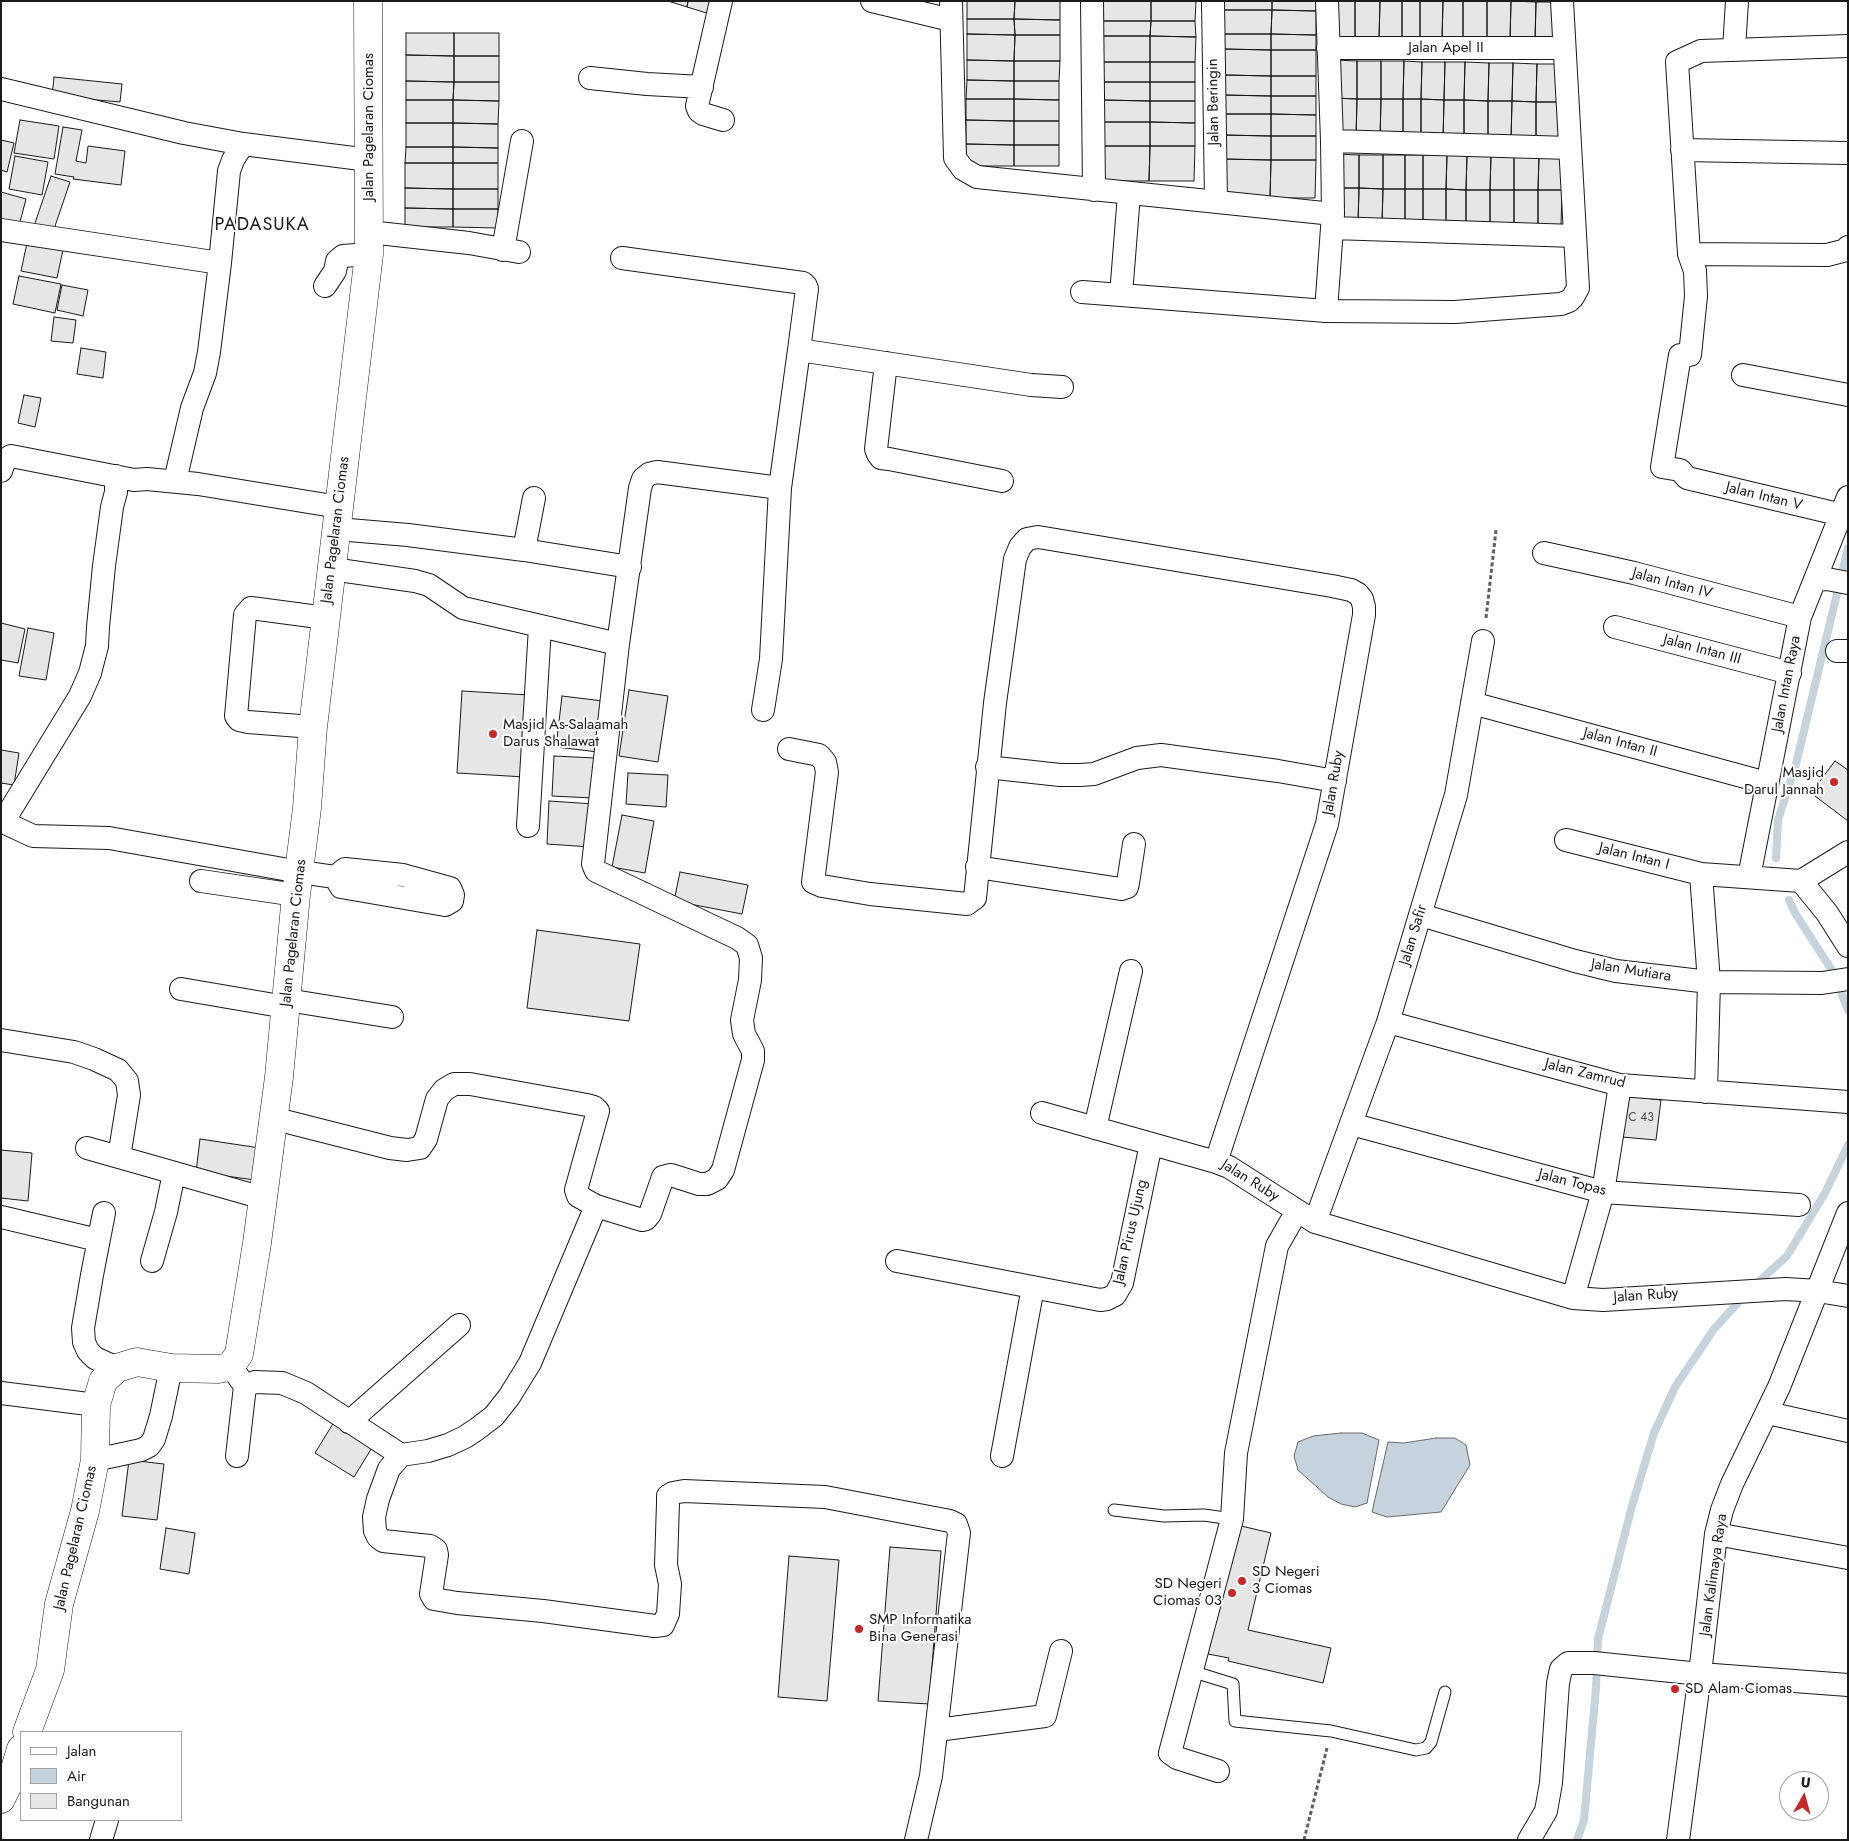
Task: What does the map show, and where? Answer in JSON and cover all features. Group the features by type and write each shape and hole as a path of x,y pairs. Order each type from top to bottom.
{"main road":[{"name":"Jalan Pagelaran Ciomas","path":"237,1376 263,1198 286,1004 307,808 313,727 369,243 368,1"},
{"path":"117,1368 137,1362 172,1368 218,1369 237,1376"},
{"name":"Jalan Pagelaran Ciomas","path":"27,1731 50,1670 59,1604 85,1511 95,1460 96,1405 102,1381 117,1368"},
{"path":"1,1799 14,1772 20,1752"}],"street":[{"path":"722,1 697,106 698,111 706,116 723,120"},
{"path":"872,1 951,11 955,158 963,169 977,177 1216,202 1333,221 1574,236"},
{"path":"1092,1 1094,190"},
{"name":"Jalan Beringin","path":"1213,1 1216,202"},
{"path":"1326,311 1333,221 1327,1"},
{"path":"1082,292 1326,311 1455,312 1561,304 1568,301 1573,297 1578,288 1562,1"},
{"path":"1734,50 1737,1"},
{"path":"1848,46 1701,51 1677,62 1689,254 1827,255 1847,250 1848,247"},
{"name":"Jalan Apel II","path":"1328,48 1564,48"},
{"path":"590,78 702,87"},
{"path":"1,90 184,133 243,144 369,160"},
{"path":"325,286 335,271 337,261 369,243 469,243 511,251 522,141"},
{"path":"1332,141 1570,148"},
{"path":"175,482 192,408 205,373 220,263 229,171 243,144"},
{"path":"1682,150 1848,153"},
{"path":"1122,295 1129,194"},
{"path":"1,230 220,263"},
{"name":"Jalan Intan V","path":"1689,254 1695,271 1696,296 1691,350 1690,355 1680,355 1662,467 1680,470 1687,478 1845,506"},
{"path":"622,258 802,283 807,290 780,488 771,659 763,710"},
{"path":"799,350 1032,385 1062,387"},
{"path":"886,363 876,449 881,458 1002,481"},
{"path":"1743,375 1848,395"},
{"path":"2,464 11,456 134,480 147,479 175,482 408,535 524,550 630,567"},
{"path":"272,1118 390,1148 407,1150 420,1148 426,1138 437,1100 444,1090 454,1084 470,1084 594,1107 598,1111 598,1116 576,1190 578,1196 596,1206 642,1220 646,1219 650,1214 663,1177 671,1175 699,1184 707,1184 717,1179 723,1170 753,1060 753,1051 744,1034 742,1020 750,980 751,958 747,946 737,938 596,871 593,864 618,644 640,488 644,479 649,474 666,473 780,488"},
{"path":"116,476 116,492 112,507 104,566 97,646 90,673 80,696 2,821 33,836 109,838 298,883"},
{"path":"524,550 534,498"},
{"name":"Jalan Intan Raya","path":"1757,878 1767,783 1800,617 1830,581 1845,506"},
{"name":"Jalan Ruby","path":"987,767 1016,559 1020,547 1027,540 1038,537 1332,586 1351,590 1358,594 1362,599 1364,615 1330,813 1319,854 1216,1162 1241,1174 1306,1216 1573,1298 1603,1300 1786,1289 1818,1291 1848,1296"},
{"name":"Jalan Intan IV","path":"1544,552 1800,617"},
{"path":"332,569 415,581 429,585 462,608 618,644"},
{"path":"313,727 248,722 239,720 236,716 245,615 252,608 326,618"},
{"path":"528,826 540,626"},
{"name":"Jalan Intan III","path":"1615,627 1790,673"},
{"name":"Jalan Safir","path":"1218,1771 1177,1758 1170,1753 1232,1519 1236,1453 1278,1246 1306,1216 1351,1124 1388,1022 1456,795 1484,641"},
{"name":"Jalan Intan II","path":"1472,703 1767,783"},
{"path":"789,749 819,755 825,762 827,772 813,882 822,886 870,894 967,904 975,898 987,767 1060,775 1080,775 1094,774 1137,758 1161,755 1335,781"},
{"name":"Jalan Intan I","path":"1566,840 1701,874 1799,881"},
{"path":"977,867 1121,889 1127,887 1134,844"},
{"path":"1848,852 1799,881 1827,913 1848,946"},
{"path":"1701,874 1709,982 1706,1092"},
{"path":"202,881 298,883 335,877"},
{"name":"Jalan Mutiara","path":"1421,915 1616,971 1709,982 1838,981"},
{"path":"1095,1128 1131,971"},
{"path":"181,989 392,1017"},
{"name":"Jalan Zamrud","path":"1388,1022 1620,1085 1848,1102"},
{"path":"1,1040 74,1052 118,1070 127,1081 129,1095 119,1157"},
{"path":"1573,1298 1603,1192 1620,1085"},
{"path":"1042,1114 1216,1162"},
{"name":"Jalan Topas","path":"1351,1124 1603,1192 1799,1205"},
{"name":"Jalan Pirus Ujung","path":"897,1261 1100,1300 1108,1299 1115,1295 1122,1282 1151,1144"},
{"path":"87,1148 263,1198"},
{"path":"152,1260 166,1212 174,1173"},
{"path":"237,1456 237,1376 255,1382 282,1382 306,1393 401,1455 428,1451 465,1437 494,1416 509,1397 530,1364 596,1206"},
{"path":"104,1212 84,1328 84,1342 88,1351 95,1358 117,1368"},
{"name":"Jalan Kalimaya Raya","path":"1678,1840 1716,1534 1722,1510 1732,1484 1768,1413 1848,1214"},
{"path":"1,1217 98,1240"},
{"path":"1002,1456 1033,1287"},
{"path":"349,1422 459,1325"},
{"path":"95,1460 141,1450 149,1446 154,1439 161,1416 172,1368"},
{"path":"1,1393 96,1405"},
{"path":"1768,1413 1848,1431"},
{"path":"401,1455 389,1469 378,1499 374,1517 375,1531 378,1537 384,1541 430,1546 436,1550 437,1555 431,1597 457,1603 543,1611 655,1626 663,1625 668,1614 670,1584 666,1565 668,1496 673,1492 825,1497 950,1521 956,1524 959,1533 937,1730 931,1776 916,1840"},
{"path":"1716,1534 1848,1558"},
{"path":"937,1730 1045,1716 1061,1651"},
{"path":"1529,1840 1546,1811 1551,1783 1558,1682 1561,1669 1568,1664 1623,1665 1700,1674 1848,1685"},
{"path":"101,1840 108,1821"}],"lane":[{"path":"1114,1510 1164,1516 1204,1515 1232,1519"},
{"path":"1192,1671 1233,1684 1235,1721 1331,1731 1416,1750 1426,1748 1431,1742 1445,1692"}],"path":[{"path":"1484,641 1496,530"},
{"path":"1304,1840 1331,1731"}],"water":[{"path":"1362,1433 1379,1440 1367,1503 1355,1507 1341,1504 1328,1497 1298,1470 1294,1456 1298,1442 1313,1436"},
{"path":"1436,1438 1455,1438 1466,1445 1470,1465 1441,1512 1387,1517 1372,1512 1388,1442 1404,1443"}],"building":[{"path":"668,1 688,1 687,7"},
{"path":"688,1 713,1 710,14 687,7"},
{"path":"967,1 1015,1 1014,19 967,19"},
{"path":"1015,1 1060,1 1060,20 1014,19"},
{"path":"1103,1 1151,1 1151,21 1103,21"},
{"path":"1151,1 1196,1 1195,21 1151,21"},
{"path":"1224,1 1272,1 1272,10 1224,10"},
{"path":"1272,1 1317,1 1316,11 1272,10"},
{"path":"1333,1 1355,1 1355,39 1332,39"},
{"path":"1355,1 1380,1 1379,39 1355,39"},
{"path":"1380,1 1402,1 1402,40 1379,39"},
{"path":"1402,1 1420,1 1420,40 1402,40"},
{"path":"1420,1 1443,1 1442,40 1420,40"},
{"path":"1443,1 1463,1 1463,41 1442,40"},
{"path":"1463,1 1487,1 1487,41 1463,41"},
{"path":"1487,1 1511,1 1510,41 1487,41"},
{"path":"1511,1 1536,2 1535,42 1510,41"},
{"path":"1536,2 1558,2 1558,42 1535,42"},
{"path":"1224,10 1272,10 1271,34 1224,34"},
{"path":"1272,10 1316,11 1316,35 1271,34"},
{"path":"967,19 1014,19 1015,35 967,34"},
{"path":"1014,19 1060,20 1060,35 1015,35"},
{"path":"1103,21 1151,21 1150,36 1103,36"},
{"path":"1151,21 1195,21 1196,37 1150,36"},
{"path":"406,33 454,33 454,56 406,55"},
{"path":"454,33 499,33 499,56 454,56"},
{"path":"967,34 1015,35 1014,61 967,60"},
{"path":"1224,34 1271,34 1271,50 1223,49"},
{"path":"1271,34 1316,35 1316,50 1271,50"},
{"path":"1015,35 1060,35 1060,61 1014,61"},
{"path":"1103,36 1150,36 1150,62 1103,62"},
{"path":"1150,36 1196,37 1195,62 1150,62"},
{"path":"1223,49 1271,50 1271,76 1224,75"},
{"path":"1271,50 1316,50 1316,76 1271,76"},
{"path":"406,55 454,56 454,82 406,81"},
{"path":"454,56 499,56 499,82 454,82"},
{"path":"967,60 1014,61 1014,81 967,80"},
{"path":"1335,60 1357,61 1357,99 1334,98"},
{"path":"1014,61 1060,61 1059,81 1014,81"},
{"path":"1357,61 1381,61 1381,99 1357,99"},
{"path":"1381,61 1404,61 1403,99 1381,99"},
{"path":"1404,61 1422,62 1421,99 1403,99"},
{"path":"1103,62 1150,62 1150,82 1103,82"},
{"path":"1150,62 1195,62 1195,82 1150,82"},
{"path":"1422,62 1445,62 1444,100 1421,99"},
{"path":"1445,62 1465,62 1464,100 1444,100"},
{"path":"1465,62 1489,63 1488,101 1464,100"},
{"path":"1489,63 1513,63 1512,101 1488,101"},
{"path":"1513,63 1537,64 1536,102 1512,101"},
{"path":"1537,64 1560,64 1559,102 1536,102"},
{"path":"1224,75 1271,76 1271,96 1223,95"},
{"path":"1271,76 1316,76 1316,96 1271,96"},
{"path":"54,77 122,84 120,102 52,96"},
{"path":"967,80 1014,81 1014,99 966,99"},
{"path":"406,81 454,82 453,100 406,100"},
{"path":"1014,81 1059,81 1059,100 1014,99"},
{"path":"454,82 499,82 499,101 453,100"},
{"path":"1103,82 1150,82 1150,101 1102,100"},
{"path":"1150,82 1195,82 1195,101 1150,101"},
{"path":"1223,95 1271,96 1271,114 1223,114"},
{"path":"1271,96 1316,96 1316,115 1271,114"},
{"path":"1334,98 1357,99 1356,138 1333,138"},
{"path":"966,99 1014,99 1014,121 966,120"},
{"path":"1014,99 1059,100 1059,121 1014,121"},
{"path":"1357,99 1381,99 1380,139 1356,138"},
{"path":"1381,99 1403,99 1403,139 1380,139"},
{"path":"1403,99 1421,99 1421,139 1403,139"},
{"path":"1421,99 1444,100 1443,140 1421,139"},
{"path":"406,100 453,100 453,123 406,123"},
{"path":"453,100 499,101 498,124 453,123"},
{"path":"1102,100 1150,101 1150,122 1102,122"},
{"path":"1444,100 1464,100 1464,140 1443,140"},
{"path":"1464,100 1488,101 1488,141 1464,140"},
{"path":"1150,101 1195,101 1195,123 1150,122"},
{"path":"1488,101 1512,101 1511,141 1488,141"},
{"path":"1512,101 1536,102 1536,142 1511,141"},
{"path":"1536,102 1559,102 1559,142 1536,142"},
{"path":"1223,114 1271,114 1271,136 1223,135"},
{"path":"1271,114 1316,115 1316,136 1271,136"},
{"path":"20,120 59,126 54,159 14,153"},
{"path":"966,120 1014,121 1014,145 966,144"},
{"path":"1014,121 1059,121 1059,145 1014,145"},
{"path":"1102,122 1150,122 1150,146 1102,146"},
{"path":"1150,122 1195,123 1195,146 1150,146"},
{"path":"406,123 453,123 453,147 406,147"},
{"path":"453,123 498,124 498,148 453,147"},
{"path":"63,127 82,130 76,161 86,163 88,146 125,151 121,185 73,179 74,177 55,174"},
{"path":"1223,135 1271,136 1271,160 1223,159"},
{"path":"1271,136 1316,136 1316,160 1271,160"},
{"path":"1,140 14,143 7,172 1,170"},
{"path":"966,144 1014,145 1014,166 966,166"},
{"path":"1014,145 1059,145 1059,166 1014,166"},
{"path":"1102,146 1150,146 1149,181 1102,181"},
{"path":"1150,146 1195,146 1194,181 1149,181"},
{"path":"406,147 453,147 453,163 405,163"},
{"path":"453,147 498,148 498,163 453,163"},
{"path":"1336,154 1359,155 1359,188 1336,188"},
{"path":"1359,155 1383,155 1383,189 1359,188"},
{"path":"1383,155 1405,155 1405,189 1383,189"},
{"path":"1405,155 1423,155 1423,189 1405,189"},
{"path":"1423,155 1447,155 1446,189 1423,189"},
{"path":"1447,155 1467,155 1466,190 1446,189"},
{"path":"1467,155 1491,155 1490,190 1466,190"},
{"path":"1491,155 1514,156 1514,190 1490,190"},
{"path":"15,156 48,162 42,195 9,189"},
{"path":"1514,156 1539,156 1538,190 1514,190"},
{"path":"1539,156 1562,156 1562,190 1538,190"},
{"path":"1223,159 1271,160 1270,198 1223,198"},
{"path":"1271,160 1316,160 1315,198 1270,198"},
{"path":"405,163 453,163 453,189 405,188"},
{"path":"453,163 498,163 498,189 453,189"},
{"path":"51,176 70,182 53,232 34,226"},
{"path":"405,188 453,189 453,209 405,208"},
{"path":"1336,188 1359,188 1358,224 1336,224"},
{"path":"1359,188 1383,189 1382,224 1358,224"},
{"path":"453,189 498,189 498,209 453,209"},
{"path":"1383,189 1405,189 1405,224 1382,224"},
{"path":"1405,189 1423,189 1423,224 1405,224"},
{"path":"1423,189 1446,189 1446,224 1423,224"},
{"path":"1446,189 1466,190 1466,225 1446,224"},
{"path":"1466,190 1490,190 1490,225 1466,225"},
{"path":"1490,190 1514,190 1514,225 1490,225"},
{"path":"1514,190 1538,190 1538,225 1514,225"},
{"path":"1538,190 1562,190 1561,226 1538,225"},
{"path":"1,192 26,199 19,226 1,221"},
{"path":"405,208 453,209 453,227 405,227"},
{"path":"453,209 498,209 498,228 453,227"},
{"path":"28,238 64,245 57,278 21,271"},
{"path":"19,276 61,284 55,313 13,304"},
{"path":"62,285 88,290 83,316 57,310"},
{"path":"54,317 76,320 73,343 51,341"},
{"path":"81,348 106,352 103,378 77,374"},
{"path":"24,395 41,398 35,427 18,423"},
{"path":"1,623 25,629 18,663 1,660"},
{"path":"28,628 54,633 46,680 19,676"},
{"path":"629,690 668,696 658,762 619,756"},
{"name":"Masjid As-Salaamah Darus Shalawat","path":"462,691 529,695 525,777 457,773"},
{"path":"562,696 603,701 598,752 556,747"},
{"path":"1,750 19,753 14,785 1,783"},
{"path":"554,756 595,758 593,798 552,796"},
{"name":"Masjid Darul Jannah","path":"1835,761 1848,770 1848,821 1811,793"},
{"path":"628,773 668,775 666,807 626,804"},
{"path":"549,801 594,804 591,847 547,844"},
{"path":"622,815 654,821 645,873 612,867"},
{"path":"680,872 748,885 742,914 674,901"},
{"path":"537,930 640,944 629,1021 527,1008"},
{"path":"1627,1096 1661,1100 1656,1140 1622,1137"},
{"path":"200,1139 260,1148 255,1180 196,1172"},
{"path":"1,1150 32,1153 28,1201 1,1198"},
{"path":"334,1422 373,1446 354,1477 315,1453"},
{"path":"129,1460 164,1464 157,1520 122,1516"},
{"name":"SD Negeri 3 Ciomas","path":"1237,1525 1271,1533 1248,1630 1331,1648 1323,1683 1228,1661 1229,1658 1208,1654"},
{"path":"166,1528 195,1533 189,1574 160,1569"},
{"path":"890,1547 941,1551 929,1704 878,1701"},
{"path":"789,1556 839,1560 827,1701 778,1697"}],"waterway":[{"path":"1776,858 1778,820 1796,764 1848,548"},
{"path":"1789,900 1795,913 1833,972 1848,1010"},
{"path":"1755,1285 1787,1256 1825,1193 1848,1145"},
{"path":"1577,1840 1584,1820 1596,1688 1598,1639 1632,1506 1654,1433 1675,1387 1714,1329 1743,1297"}],"place":[{"name":"Masjid As-Salaamah Darus Shalawat","path":"493,734"},
{"name":"Masjid Darul Jannah","path":"1834,782"},
{"name":"SD Negeri 3 Ciomas","path":"1242,1581"},
{"name":"SD Negeri Ciomas 03","path":"1232,1593"},
{"name":"SMP Informatika Bina Generasi","path":"859,1629"},
{"name":"SD Alam Ciomas","path":"1675,1689"}],"district":[{"name":"PADASUKA","path":"262,226"}]}
